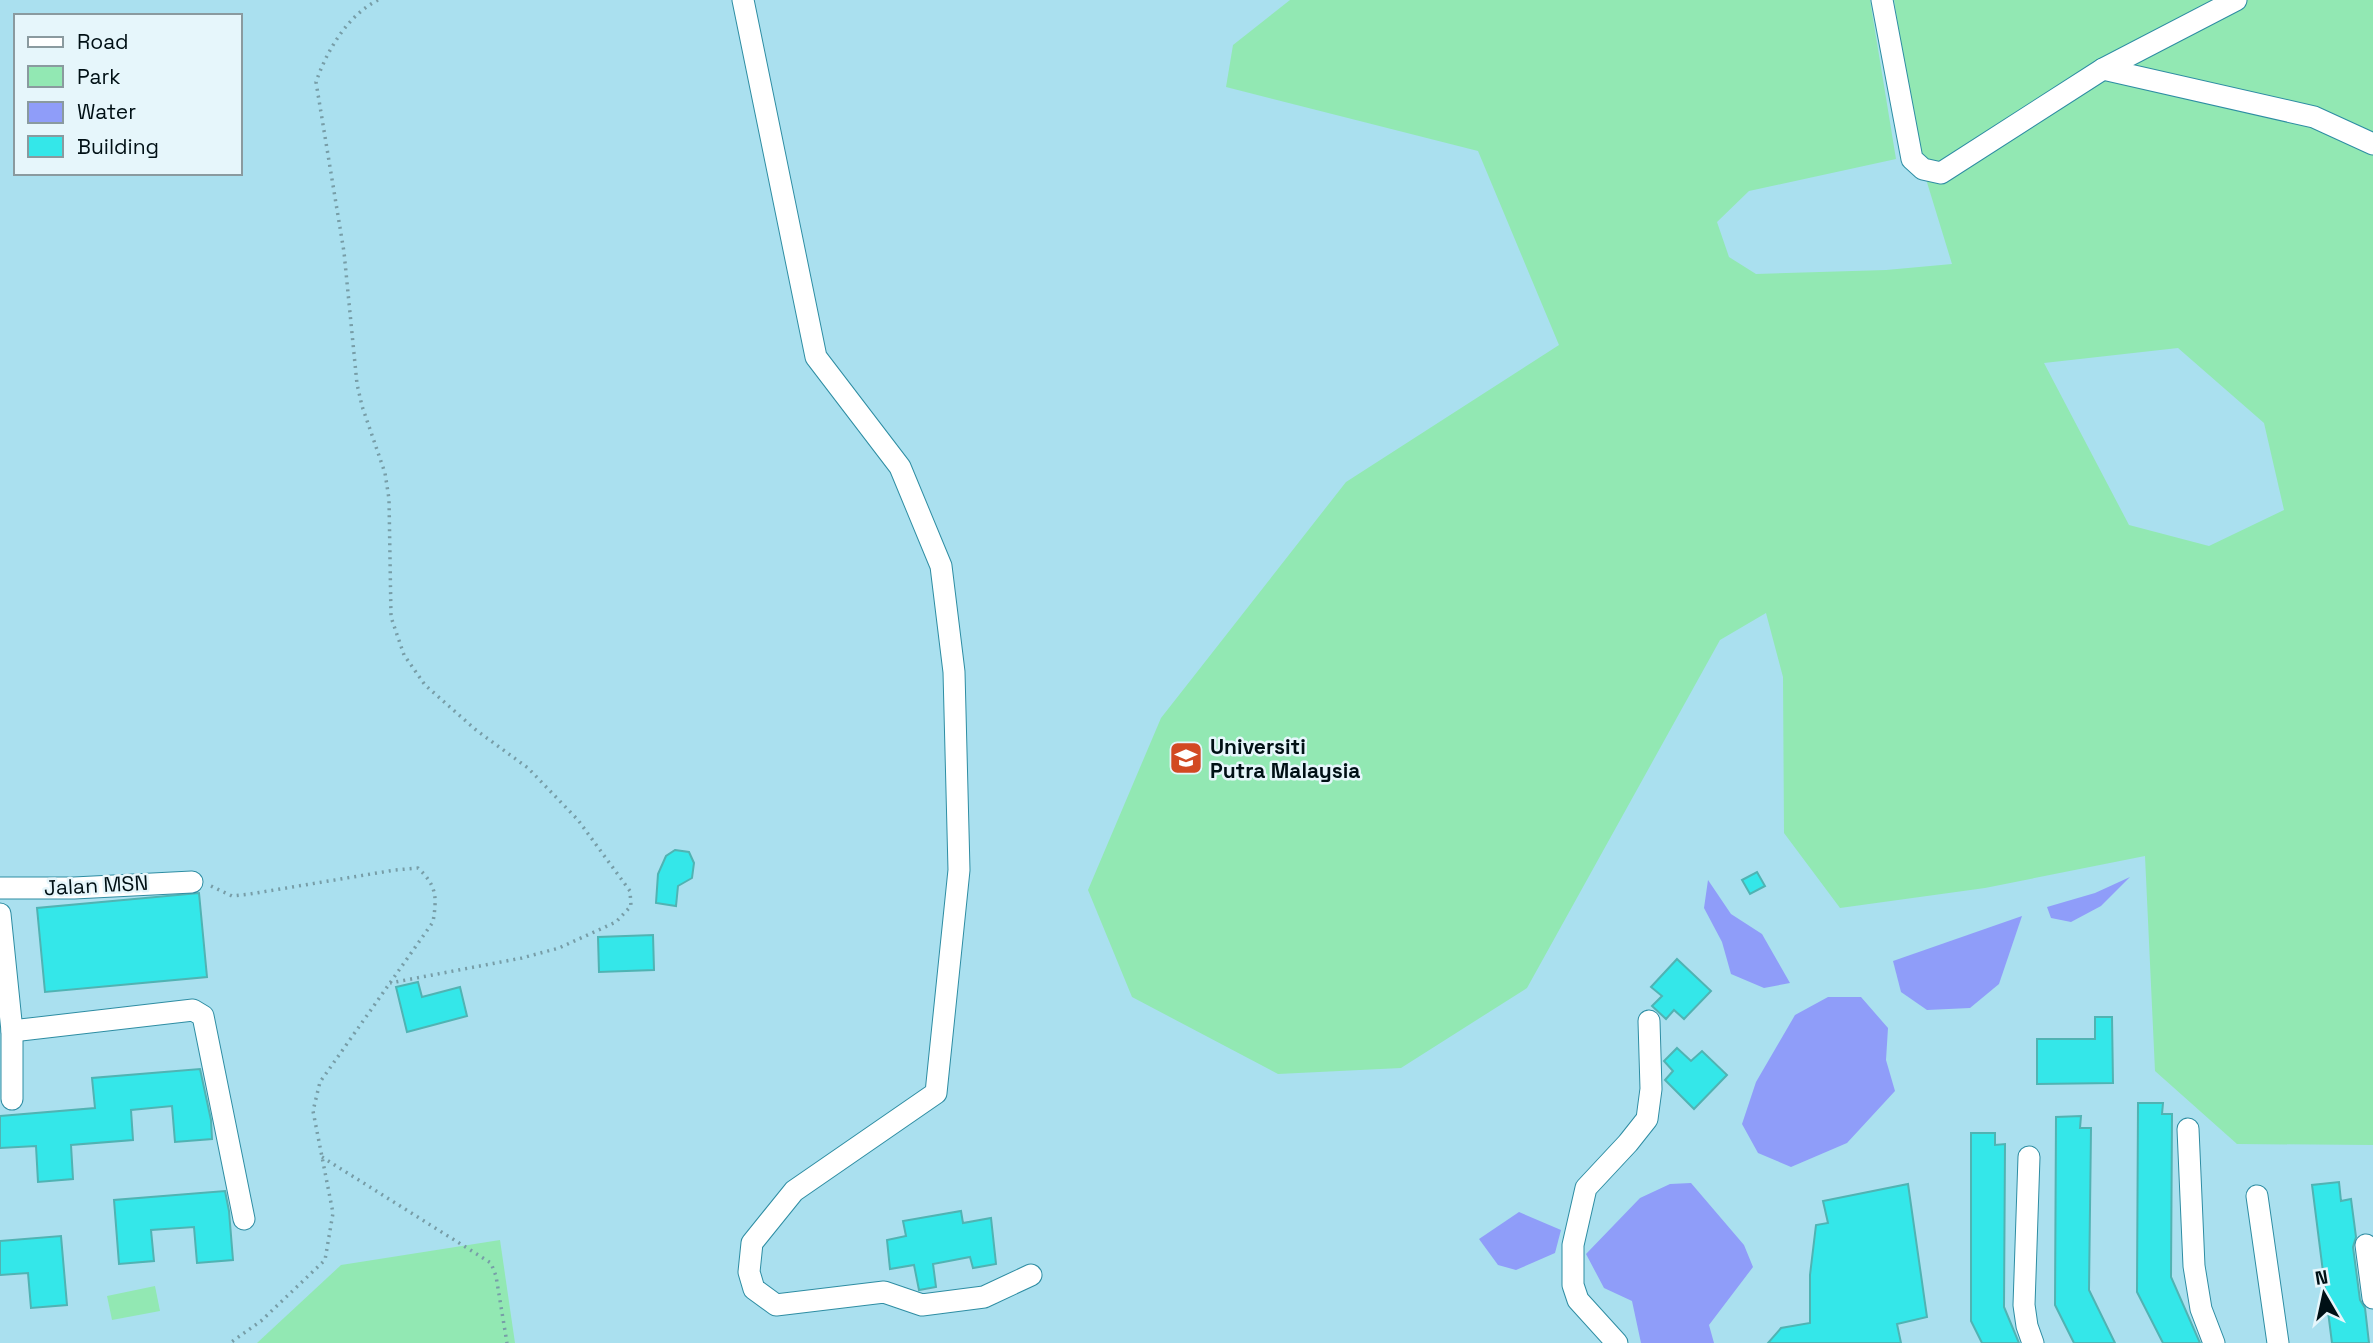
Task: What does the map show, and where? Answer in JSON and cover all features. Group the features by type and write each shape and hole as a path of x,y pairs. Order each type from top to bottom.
{"street":[{"path":"743,0 816,357 900,467 941,566 954,672 959,870 936,1093 794,1191 752,1243 749,1272 754,1289 776,1305 884,1292 922,1305 984,1297 1031,1275"},
{"path":"1882,0 1912,159 1923,169 1941,173 2103,69 2236,0"},
{"path":"2103,69 2314,117 2373,144"},
{"name":"Jalan MSN","path":"0,888 74,888 192,881"},
{"path":"0,914 12,1031 12,1099"},
{"path":"12,1031 192,1010 203,1016 244,1219"},
{"path":"1617,1343 1578,1300 1573,1285 1573,1245 1586,1188 1647,1119 1651,1089 1649,1021"},
{"path":"2188,1129 2194,1266 2201,1309 2214,1343"},
{"path":"2029,1157 2024,1305 2033,1343"},
{"path":"2257,1196 2278,1343"},
{"path":"2366,1245 2373,1298"}],"path":[{"path":"378,0 352,19 322,64 316,82 344,252 357,384 385,473 389,499 391,617 404,655 425,685 476,730 528,768 578,820 630,891 631,906 616,922 559,948 522,958 390,983"},
{"path":"192,881 232,896 418,868 431,880 436,905 433,922 320,1082 313,1111 332,1213 325,1260 261,1321 230,1343"},
{"path":"322,1157 491,1263 496,1276 507,1343"}],"shaded area":[{"name":"Universiti Putra Malaysia","path":"0,0 2373,0 2373,1343 0,1343"}],"green space":[{"path":"1290,0 1870,0 1896,159 1749,191 1717,222 1729,257 1756,274 1886,270 1952,264 1918,153 1894,0 2373,0 2373,1145 2237,1144 2155,1071 2145,856 1985,888 1840,908 1784,833 1783,677 1766,613 1720,640 1527,988 1401,1068 1278,1074 1132,997 1088,890 1161,718 1346,482 1559,345 1478,151 1226,87 1233,45","holes":["2178,348 2264,423 2284,510 2209,546 2129,525 2044,363"]},
{"path":"500,1240 515,1343 257,1343 341,1265"},
{"path":"155,1286 160,1311 112,1320 107,1296"}],"water":[{"path":"2130,877 2101,906 2071,922 2051,918 2047,907 2095,893"},
{"path":"1708,880 1731,914 1762,934 1790,983 1764,988 1731,974 1722,942 1704,908"},
{"path":"2022,916 1999,984 1970,1008 1927,1010 1901,992 1893,961"},
{"path":"1828,997 1861,997 1888,1028 1886,1060 1895,1091 1847,1143 1791,1167 1758,1153 1742,1124 1756,1082 1795,1015"},
{"path":"1691,1183 1744,1245 1753,1267 1709,1325 1714,1343 1641,1343 1632,1301 1604,1288 1586,1254 1640,1198 1670,1184"},
{"path":"1519,1212 1561,1230 1555,1253 1516,1270 1498,1265 1479,1239"}],"building":[{"path":"675,850 689,852 694,863 692,878 678,886 676,906 656,903 658,874 666,856"},
{"path":"1757,872 1765,886 1750,894 1742,880"},
{"path":"199,893 207,977 45,992 37,908"},
{"path":"653,935 654,970 599,972 598,937"},
{"path":"1677,959 1711,991 1684,1019 1674,1010 1666,1019 1652,1006 1662,996 1651,987"},
{"path":"418,982 422,997 460,987 467,1016 407,1032 396,987"},
{"path":"2095,1017 2112,1017 2113,1083 2037,1084 2037,1039 2095,1039"},
{"path":"1677,1048 1691,1061 1702,1051 1727,1075 1694,1109 1665,1080 1673,1071 1664,1061"},
{"path":"200,1069 211,1120 212,1139 175,1142 172,1106 131,1110 133,1140 71,1145 73,1179 38,1182 36,1146 0,1148 0,1116 95,1108 92,1078"},
{"path":"2138,1103 2163,1103 2162,1114 2172,1114 2171,1277 2200,1343 2163,1343 2137,1292"},
{"path":"2081,1116 2080,1128 2091,1128 2089,1290 2115,1343 2074,1343 2055,1305 2056,1117"},
{"path":"1971,1133 1995,1133 1995,1145 2005,1144 2004,1307 2019,1343 1982,1343 1971,1321"},
{"path":"2339,1182 2341,1201 2351,1199 2356,1237 2353,1247 2369,1343 2332,1343 2312,1185"},
{"path":"1908,1184 1927,1317 1897,1324 1901,1343 1768,1343 1781,1328 1810,1323 1810,1275 1816,1225 1828,1223 1823,1201"},
{"path":"225,1191 233,1260 197,1263 194,1227 151,1230 154,1261 119,1264 114,1200"},
{"path":"961,1211 963,1223 991,1218 996,1264 973,1268 970,1257 933,1264 936,1287 919,1290 914,1265 890,1269 887,1240 906,1236 903,1221"},
{"path":"61,1236 67,1305 31,1308 28,1273 0,1275 0,1241"}],"place":[{"name":"Universiti Putra Malaysia","path":"1186,758"}]}
